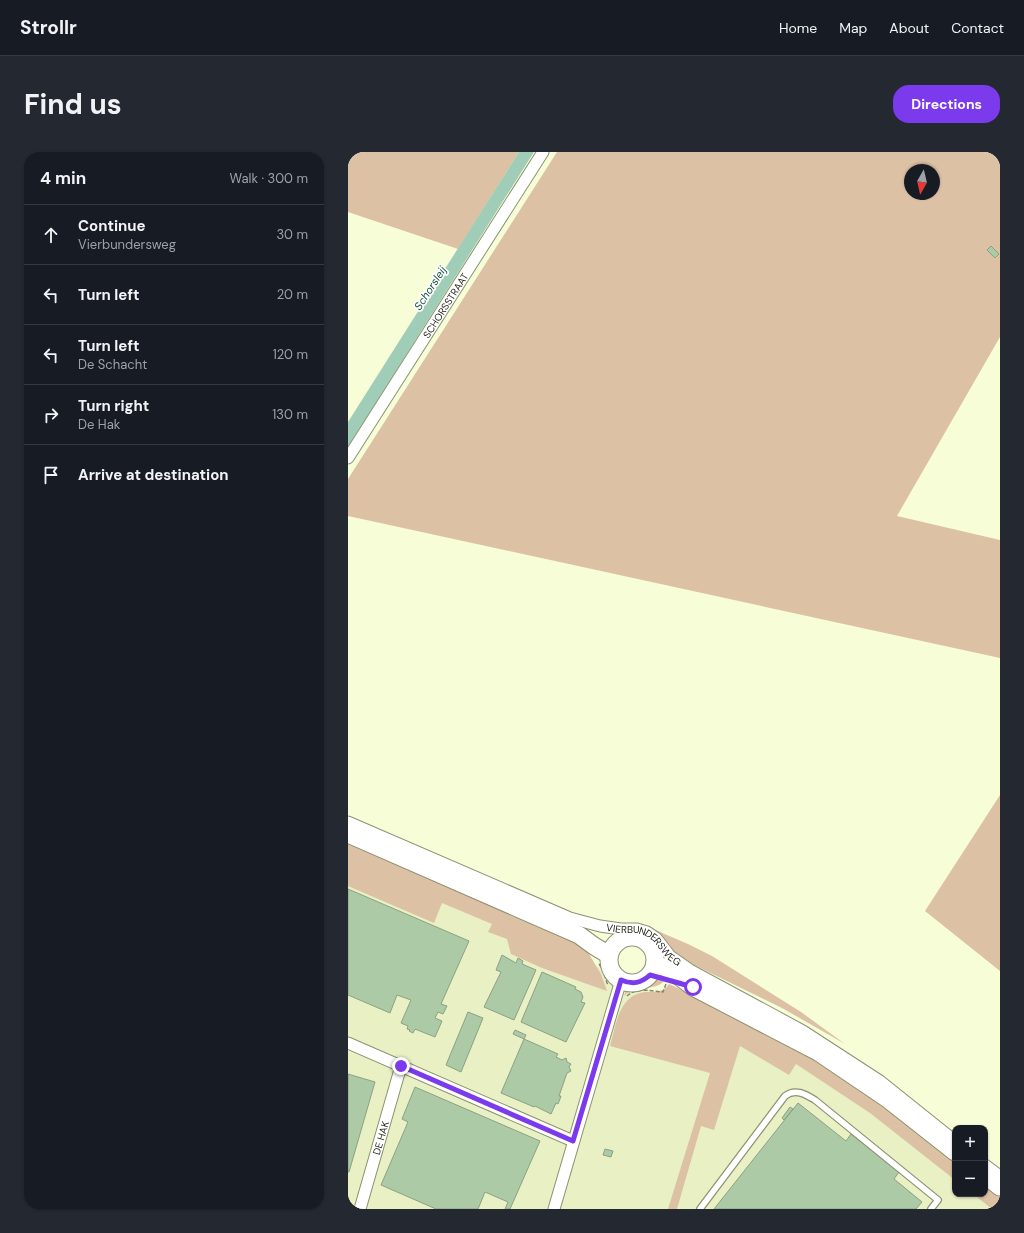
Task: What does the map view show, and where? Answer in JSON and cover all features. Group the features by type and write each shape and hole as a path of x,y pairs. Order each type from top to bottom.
{"main road":[{"name":"VIERBUNDERSWEG","path":"348,834 407,854 579,935 594,946 613,949"},
{"path":"631,937 646,942 652,948 655,955 653,969 637,983 628,983 621,980 611,970 613,949 623,939 631,937"},
{"name":"VIERBUNDERSWEG","path":"653,969 693,987 818,1052 889,1100 952,1150"},
{"path":"988,1177 1000,1187"}],"street":[{"name":"SCHORSSTRAAT","path":"348,458 543,152"},
{"name":"VIERBUNDERSWEG","path":"348,822 407,854 570,918 600,926 621,929 637,929 647,932 656,938 670,956 683,966 752,1001 832,1049 880,1081 952,1139"},
{"path":"554,1209 621,980"},
{"path":"348,1043 573,1141"},
{"name":"DE HAK","path":"360,1209 401,1066"},
{"path":"988,1166 1000,1176"}],"lane":[{"path":"700,1209 785,1096 793,1092 807,1095 815,1100 938,1200 931,1209"}],"shaded area":[{"path":"348,152 519,152 458,249 348,212"},
{"path":"519,152 534,152 348,447 348,422"},
{"path":"557,152 1000,152 1000,337 897,516 1000,540 1000,658 348,516 348,479"},
{"path":"1000,795 1000,971 925,911"},
{"path":"348,843 590,949 589,954 601,974 607,991 542,968 511,954 507,939 488,932 492,924 442,903 434,923 348,886"},
{"path":"348,850 648,990 730,1034 797,1063 870,1109 952,1174 952,1197 982,1197 997,1209 348,1209"},
{"path":"646,926 712,956 801,1012 845,1044 782,1008 678,957"},
{"path":"649,977 664,981 656,986 634,990 624,996 631,986"},
{"path":"669,984 718,1007 813,1060 871,1096 952,1156 952,1178 870,1113 796,1064 789,1075 740,1046 714,1130 701,1126 677,1209 668,1209 710,1073 610,1046 620,1012 630,998 638,994 660,991"},
{"path":"988,1184 1000,1194 1000,1209 992,1209 977,1197 988,1197"}],"building":[{"path":"991,246 999,254 995,258 987,250"},
{"path":"348,889 469,941 441,1004 447,1006 443,1014 438,1012 435,1018 442,1021 435,1037 415,1029 413,1033 407,1029 408,1026 401,1023 411,1000 397,995 390,1013 348,995"},
{"path":"502,955 516,963 518,958 523,961 522,964 536,970 514,1020 484,1007 501,972 496,970"},
{"path":"542,972 576,987 575,989 581,992 583,997 581,1002 585,1003 566,1042 521,1022"},
{"path":"468,1012 483,1018 461,1072 446,1065"},
{"path":"515,1030 526,1035 524,1039 513,1034"},
{"path":"524,1039 558,1054 556,1057 562,1060 566,1058 567,1062 571,1064 569,1067 571,1071 567,1073 559,1096 561,1096 558,1104 556,1103 551,1114 501,1093"},
{"path":"348,1074 375,1082 349,1172 348,1172"},
{"path":"415,1087 540,1141 510,1209 505,1209 508,1202 485,1192 478,1209 436,1209 381,1185 408,1122 402,1119"},
{"path":"798,1103 846,1141 851,1134 899,1172 894,1179 922,1202 916,1209 714,1209"},
{"path":"790,1107 793,1109 784,1120 782,1118"},
{"path":"605,1149 613,1151 611,1157 603,1155"}],"route":[{"path":"401,1066 573,1141 621,980 628,983 637,983 650,975 693,987"}],"water label":[{"name":"Schorsleij","path":"430,288"}]}
